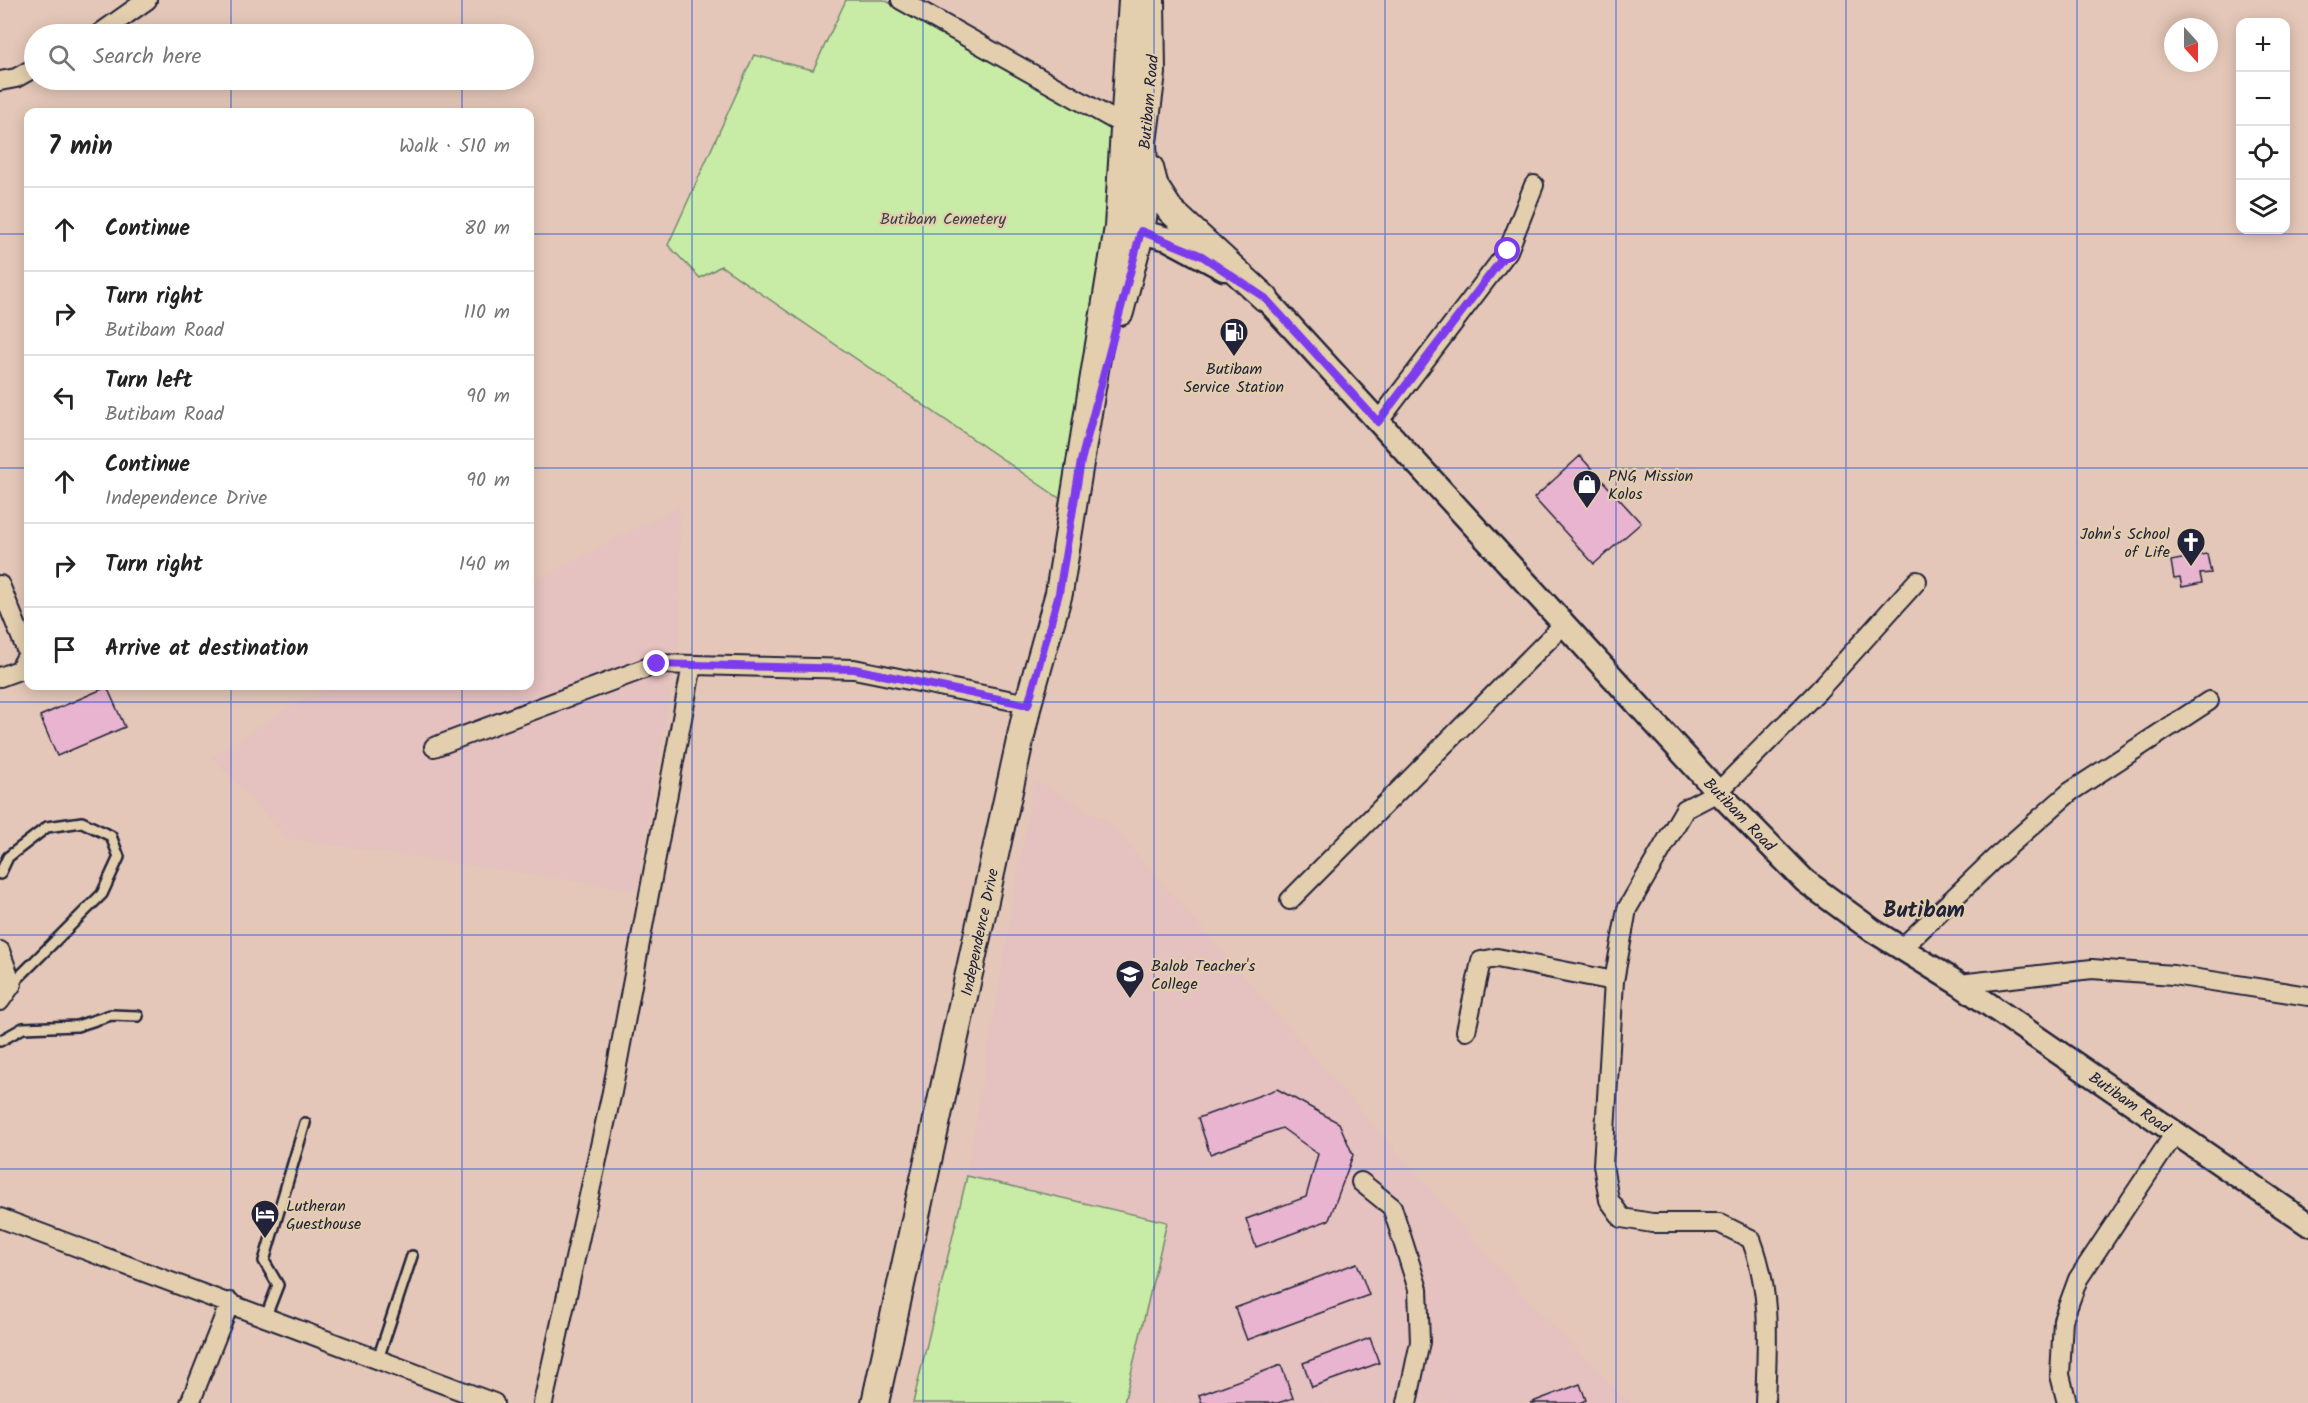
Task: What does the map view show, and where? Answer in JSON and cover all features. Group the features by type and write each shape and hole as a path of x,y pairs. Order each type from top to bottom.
{"main road":[{"name":"Butibam Road","path":"1081,461 1130,229 1145,204 1134,134 1132,0"},
{"name":"Butibam Road","path":"1130,229 1121,195 1134,134 1152,72 1151,0"},
{"path":"1134,134 1155,187 1170,210 1265,298"},
{"name":"Independence Drive","path":"875,1403 1028,705 1059,593 1081,461"}],"street":[{"path":"113,24 147,0"},
{"path":"901,0 1134,134"},
{"path":"0,81 16,78 24,74"},
{"path":"1378,422 1508,251 1534,185"},
{"name":"Butibam Road","path":"1121,195 1145,204 1265,298 1563,625 1718,792 1805,880 2308,1224"},
{"name":"Butibam Road","path":"1130,229 1196,252 1265,298"},
{"path":"1765,1403 1768,1311 1761,1265 1751,1239 1719,1223 1652,1223 1622,1218 1609,1200 1603,1165 1614,981 1627,909 1685,809 1718,792 1818,691 1917,581"},
{"path":"0,585 24,644"},
{"path":"1290,900 1563,625"},
{"path":"0,677 19,670 24,661"},
{"path":"434,747 657,664 854,669 1028,705"},
{"path":"543,1403 612,1092 692,665"},
{"path":"1902,948 1995,858 2070,792 2209,701"},
{"path":"0,951 12,984 0,1001"},
{"path":"1466,1032 1480,962 1497,958 1614,981"},
{"path":"1959,984 2092,969 2173,975 2308,996"},
{"path":"2067,1403 2060,1376 2063,1320 2078,1279 2175,1133"},
{"path":"1361,1182 1392,1207 1418,1289 1420,1342 1407,1403"},
{"path":"0,1218 230,1302 494,1403"},
{"path":"190,1403 230,1302"}],"lane":[{"path":"0,874 8,857 47,827 82,822 111,836 119,856 102,894 12,984"},
{"path":"0,1041 23,1028 77,1026 111,1015 138,1016"},
{"path":"266,1316 278,1286 264,1261 304,1123"},
{"path":"378,1359 412,1256"}],"shaded area":[{"path":"679,507 680,634 640,866 638,890 288,838 212,757 303,699 322,690 534,690 534,581"},
{"name":"Balob Teacher's College","path":"1034,780 1109,823 1525,1298 1630,1403 913,1403 967,1176"}],"green space":[{"name":"Butibam Cemetery","path":"846,0 884,0 1125,126 1075,509 721,266 700,278 668,245 754,55 813,70"},
{"path":"967,1176 1167,1222 1124,1403 913,1403"}],"building":[{"name":"PNG Mission Kolos","path":"1580,456 1641,523 1594,564 1534,498"},
{"name":"John's School of Life","path":"2207,554 2211,573 2200,574 2202,583 2182,587 2180,578 2174,579 2171,561"},
{"path":"100,690 108,690 125,727 57,756 40,716"},
{"path":"1277,1089 1339,1123 1353,1155 1329,1220 1256,1247 1246,1219 1306,1197 1318,1154 1282,1128 1210,1154 1198,1118"},
{"path":"1357,1263 1369,1295 1247,1340 1235,1308"},
{"path":"1370,1338 1379,1363 1312,1387 1303,1363"},
{"path":"1281,1365 1293,1398 1278,1403 1202,1403 1199,1395"},
{"path":"1580,1384 1586,1400 1579,1403 1530,1403"}],"place":[{"name":"Butibam Service Station","path":"1234,358"},
{"name":"PNG Mission Kolos","path":"1587,510"},
{"name":"John's School of Life","path":"2191,568"},
{"name":"Balob Teacher's College","path":"1130,1000"},
{"name":"Lutheran Guesthouse","path":"265,1240"}],"district":[{"name":"Butibam","path":"1924,909"}],"route":[{"path":"657,664 854,669 1028,705 1059,593 1081,461 1141,231 1168,239 1190,249 1229,272 1265,298 1378,422 1508,251"}]}
